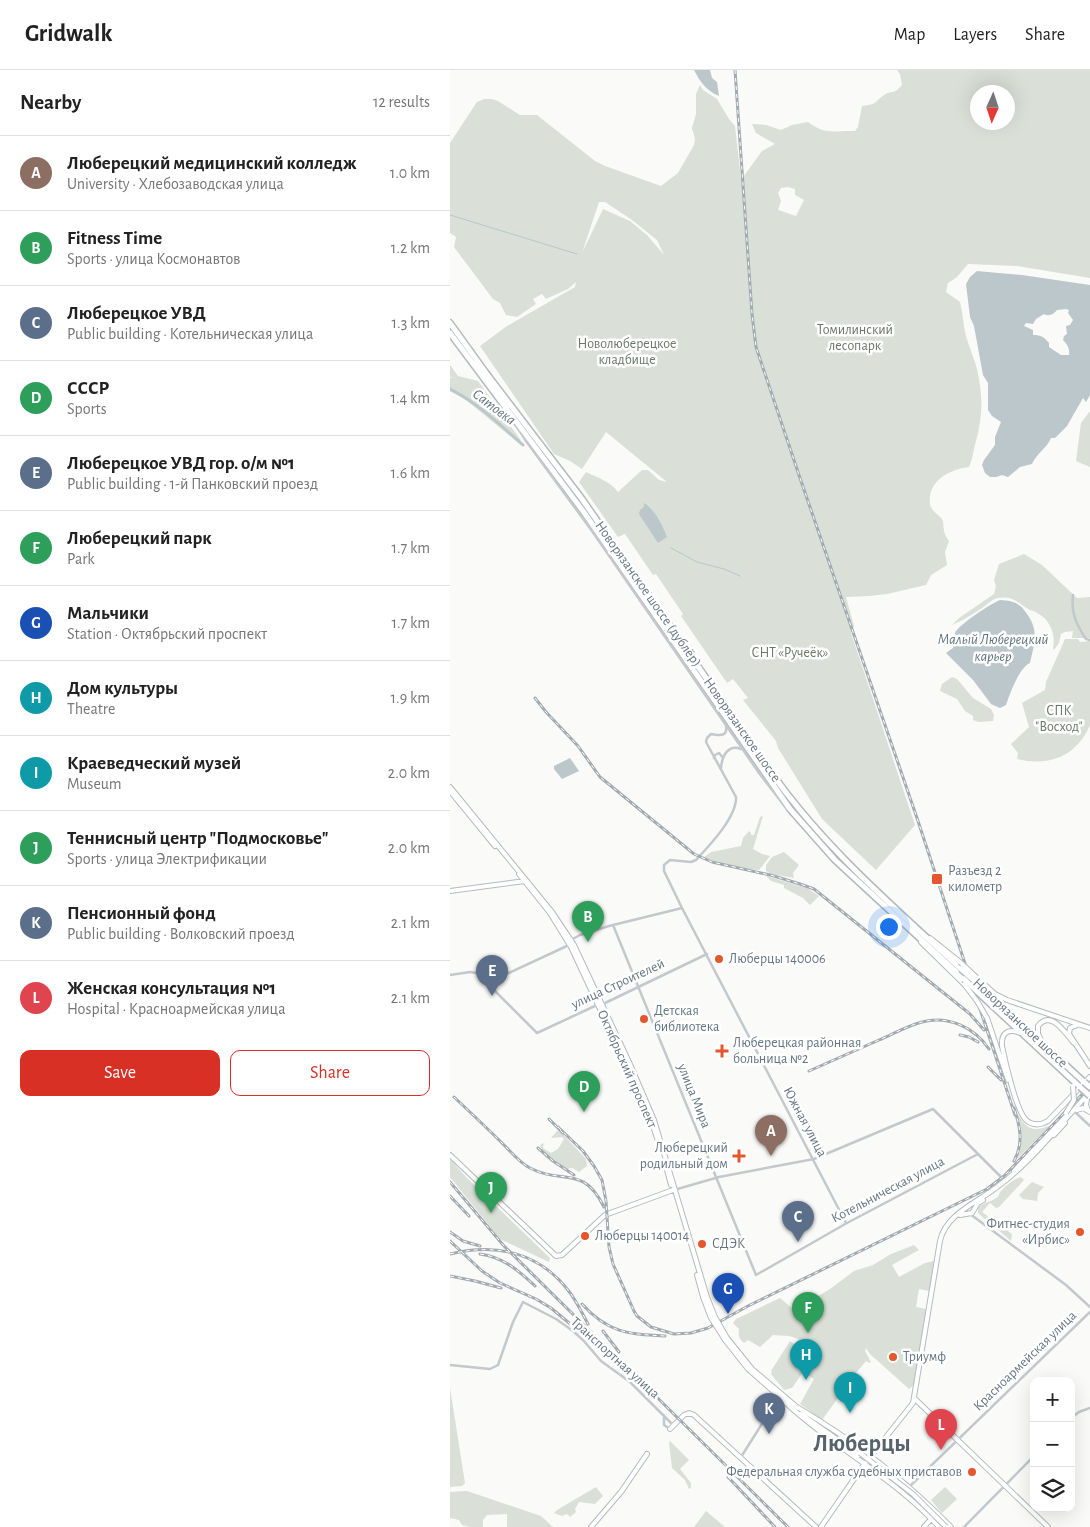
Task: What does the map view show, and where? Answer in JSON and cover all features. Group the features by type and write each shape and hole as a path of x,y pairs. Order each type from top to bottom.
{"highway":[{"name":"Новорязанское шоссе","path":"450,323 582,499 808,822 915,926 1090,1088"},
{"name":"Новорязанское шоссе","path":"450,333 588,518 771,782 809,832 964,982 981,995 1068,1075 1085,1083 1089,1096"}],"main road":[{"path":"450,787 525,880"},
{"path":"450,791 525,880"},
{"path":"515,880 518,878 518,873"},
{"path":"450,890 525,880"},
{"path":"450,890 525,880"},
{"name":"Октябрьский проспект","path":"525,880 570,942 601,1005 651,1121 674,1190 712,1318 748,1368 779,1397 859,1454"},
{"path":"915,926 996,994 1007,1000 1090,1028"},
{"path":"964,982 980,1004 987,1018 1019,1111 1025,1122 1039,1126 1049,1123 1085,1083"},
{"path":"1043,1044 1038,1034 1040,1023 1046,1020 1056,1022 1089,1064"},
{"path":"1074,1043 1069,1030 1072,1026 1080,1024"},
{"path":"1024,1034 1012,1030 1006,1032 1001,1041 1005,1063 1023,1114 1030,1122 1039,1124 1048,1120 1090,1077"},
{"path":"1010,1177 1073,1103 1074,1086 1068,1075"},
{"path":"818,1527 869,1456 915,1400 942,1233 948,1224 968,1206 1006,1181 1089,1096"},
{"path":"959,1215 969,1214 978,1204 1022,1170 1089,1096"},
{"path":"1089,1096 1086,1105 1089,1111"},
{"path":"1076,1111 1083,1108 1089,1111"},
{"path":"450,1155 554,1255 558,1256 605,1214 674,1190"},
{"path":"968,1206 973,1206 974,1209"},
{"path":"968,1206 966,1211 969,1214"},
{"name":"Октябрьский проспект","path":"726,1339 752,1369 796,1407 898,1484 943,1527"},
{"path":"915,1400 1048,1527"},
{"path":"786,1403 805,1420 865,1463 943,1527"},
{"path":"796,1407 869,1456 910,1487 951,1527"},
{"path":"672,1427 684,1415 694,1414 818,1527"},
{"path":"591,1527 622,1492 647,1454"},
{"path":"818,1527 865,1463"},
{"path":"925,1527 938,1514"}],"street":[{"name":"Новорязанское шоссе (дублёр)","path":"509,414 742,750 789,811 809,832"},
{"path":"1073,594 1073,612 1084,636 1090,640"},
{"path":"720,770 706,742 711,734 721,736 726,732 726,725"},
{"path":"714,760 718,762 722,760 729,749 738,747 742,750"},
{"path":"714,760 715,755 719,753 722,755 720,770"},
{"name":"Южная улица","path":"720,770 736,800 723,830 694,861 670,860 664,865 664,871 846,1223"},
{"path":"487,983 570,942 580,935 682,908"},
{"name":"улица Мира","path":"613,925 756,1275"},
{"name":"улица Строителей","path":"490,986 537,1033 601,1005 707,954"},
{"path":"450,975 475,972 490,986 492,981"},
{"path":"674,1190 716,1177 814,1159 933,1108 1006,1181"},
{"path":"1076,1111 1090,1126"},
{"path":"972,1147 991,1166"},
{"name":"Котельническая улица","path":"756,1275 846,1223 978,1154"},
{"path":"974,1209 977,1217"},
{"path":"969,1214 977,1217 1066,1285 1090,1307"},
{"name":"Транспортная улица","path":"450,1365 495,1368 500,1362 523,1302 556,1319 573,1331 601,1361 625,1377 664,1415"},
{"name":"Красноармейская улица","path":"904,1494 910,1493 910,1487 1090,1312"},
{"path":"741,1457 779,1397"},
{"path":"1075,1415 1090,1408"},
{"path":"664,1415 672,1427"},
{"path":"664,1415 664,1425 672,1427"},
{"path":"964,1527 1030,1460"}],"green space":[{"path":"897,70 1090,70 1090,278 1017,266 968,264 957,277 948,283 946,292 960,302 966,336 977,369 981,414 969,467 954,470 941,478 932,489 930,496 930,504 933,511 942,519 944,533 949,541 945,552 947,565 931,575 926,585 887,594 846,597 854,626 851,633 915,825 876,870 822,819 778,748 776,741 743,700 748,698 733,679 727,683 681,616 683,614 656,574 653,575 625,534 618,537 579,482 586,472 608,482 618,492 642,470 648,470 659,480 667,482 606,432 582,469 554,454 480,346 507,326 575,287 576,282 568,289 546,299 542,294 533,299 536,304 517,317 506,315 500,303 493,299 454,247 456,237 450,233 450,143 477,102 484,99 492,99 520,115 537,115 595,161 661,186 678,173 694,145 695,139 692,128 696,114 696,94 700,85 703,90 717,99 735,126 741,180 762,151 775,144 756,133 752,124 766,125 781,130 792,125 808,122 826,131 855,131 858,127 862,106 873,104 902,85 900,74","holes":["781,188 795,189 795,195 804,200 796,216 778,210 781,201 778,193","599,202 605,202 657,240 664,255 647,235 630,221 603,209 582,253"]},
{"path":"450,365 458,376 478,381 520,439 521,445 466,400 450,391 450,378 454,378 450,377"},
{"path":"1090,411 1090,467 1076,461 1081,423"},
{"path":"1024,554 1042,565 1077,598 1090,597 1090,638 1072,638 1073,631 1065,632 1061,634 1059,643 1054,650 1054,638 1049,623 1042,616 1016,601 1003,597 994,599 960,622 952,625 994,594 996,586 994,580 999,564"},
{"name":"СПК \"Восход\"","path":"1065,639 1078,639 1080,642 1090,641 1090,725 1078,745 1061,757 1040,761 1017,759 1018,753 1011,744 1029,727 1022,703 1045,690 1046,682"},
{"path":"952,677 957,679 973,698 991,709 994,715 993,721 979,722 973,720 973,716 965,711 957,699 940,691 942,684"},
{"path":"763,816 753,849 770,856 759,870 747,869 703,858 711,852 741,846 743,838 749,831 751,835 754,835 760,817"},
{"path":"784,852 799,865 793,873 794,878 766,871 766,865 772,857"},
{"path":"766,876 807,888 819,896 810,905 803,898 784,888 784,885 771,881"},
{"path":"1017,1113 1024,1123 1031,1128 1039,1129 1051,1125 1016,1160 1019,1154 1021,1137"},
{"path":"557,1131 560,1131 586,1159 587,1166 579,1172 572,1168 566,1169 542,1150 540,1145 544,1143 543,1148 551,1153 558,1149 564,1139 562,1137 551,1138"},
{"path":"450,1159 466,1177 550,1258 549,1262 500,1239 450,1177"},
{"path":"1021,1177 1024,1180 999,1207 996,1208 990,1203 982,1212 1012,1234 1011,1241 978,1213 978,1208 999,1196 1001,1191"},
{"path":"1032,1182 1044,1187 1038,1193 1037,1201 1023,1199 1019,1195"},
{"path":"914,1245 919,1250 892,1265 899,1277 925,1263 934,1261 929,1291 919,1289 916,1307 926,1309 914,1385 909,1389 870,1354 866,1348 865,1351 871,1362 866,1361 851,1379 858,1386 844,1403 838,1398 822,1420 800,1404 814,1379 803,1372 792,1388 784,1390 771,1374 790,1341 794,1344 799,1339 773,1335 760,1347 748,1340 744,1343 739,1337 739,1329 733,1323 736,1319 780,1298 793,1309 797,1309 830,1289 854,1271 873,1265 891,1254"},
{"path":"450,1388 465,1483 462,1486 450,1487"},
{"path":"670,1441 689,1460 680,1469 691,1483 691,1488 689,1489 685,1480 672,1468"},
{"path":"596,1487 603,1496 595,1504 579,1502 575,1509 576,1512 570,1517 567,1514 562,1516 554,1513 557,1510"},
{"path":"945,1487 957,1499 942,1513 931,1500"},
{"path":"467,1491 541,1516 553,1527 507,1527 507,1514 487,1515 483,1520 483,1527 462,1525 459,1520 450,1518 450,1492"},
{"path":"706,1511 725,1527 694,1527"}],"water":[{"path":"694,70 710,70 712,78 717,82 719,96 704,86"},
{"path":"977,271 1022,275 1090,285 1090,395 1086,402 1083,398 1067,426 1055,438 1051,438 1032,464 1020,467 1008,477 1002,475 990,477 985,473 982,465 995,445 995,437 1001,422 992,416 988,410 988,383 983,375 974,326 970,317 966,284","holes":["1057,310 1069,310 1068,313 1073,320 1070,325 1066,326 1067,334 1063,340 1068,347 1069,355 1061,355 1049,347 1049,343 1044,338 1033,335 1033,330 1024,326 1026,323 1033,324 1036,319 1044,314 1050,315"]},
{"path":"644,503 652,509 667,537 658,543 639,514 640,510 644,507"},
{"name":"Малый Люберецкий карьер","path":"1000,600 1014,602 1021,606 1032,623 1035,634 1030,663 1019,675 1006,705 1000,708 991,704 973,680 946,653 953,648 957,629"},
{"path":"570,758 579,771 562,779 554,769 554,766"}],"waterway":[{"path":"450,215 577,254"},
{"name":"Сатовка","path":"450,389 479,408 523,445"},
{"path":"671,548 697,562 724,569 740,576"},
{"path":"749,870 771,874"}],"railway":[{"path":"735,70 756,347 917,818 1015,1115"},
{"path":"535,698 578,746 600,777 694,854 712,862 774,876 814,889 970,1014 984,1030"},
{"path":"809,1071 905,1028 932,1020 951,1022 968,1029 983,1041 989,1049"},
{"path":"960,1035 978,1042"},
{"path":"988,1067 1001,1080"},
{"path":"558,1127 583,1151 602,1180 606,1201 609,1247 613,1264 637,1316 651,1327 674,1334 691,1333 708,1328 748,1306 987,1189 1004,1176 1090,1086"},
{"path":"454,1097 516,1158 530,1168 542,1173 580,1180 588,1185 604,1207"},
{"path":"1014,1108 1018,1121 1020,1141 1014,1161"},
{"path":"549,1119 563,1133"},
{"path":"538,1148 574,1175"},
{"path":"450,1182 504,1246 788,1527"},
{"path":"450,1196 469,1216"},
{"path":"450,1232 463,1241 480,1246"},
{"path":"450,1241 482,1271 500,1283 551,1308 592,1342"},
{"path":"450,1254 484,1250 500,1251 530,1259 556,1277 568,1290 588,1324"},
{"path":"480,1254 496,1258 510,1265 535,1286"},
{"path":"450,1276 501,1288"},
{"path":"582,1304 601,1321 619,1330 629,1333 665,1336"},
{"path":"603,1331 619,1352"},
{"path":"728,1477 775,1527"}],"place":[{"name":"Разъезд 2 километр","path":"937,879"},
{"name":"Fitness Time","path":"588,942"},
{"name":"Люберцы 140006","path":"719,959"},
{"name":"Люберецкое УВД гор. о/м №1","path":"492,996"},
{"name":"Детская библиотека","path":"644,1019"},
{"name":"Люберецкая районная больница №2","path":"722,1051"},
{"name":"СССР","path":"584,1112"},
{"name":"Люберецкий родильный дом","path":"739,1156"},
{"name":"Люберецкий медицинский колледж","path":"771,1156"},
{"name":"Теннисный центр \"Подмосковье\"","path":"491,1213"},
{"name":"Фитнес-студия «Ирбис»","path":"1080,1232"},
{"name":"Люберцы 140014","path":"585,1236"},
{"name":"Люберецкое УВД","path":"798,1242"},
{"name":"СДЭК","path":"702,1244"},
{"name":"Мальчики","path":"728,1314"},
{"name":"Люберецкий парк","path":"808,1333"},
{"name":"Триумф","path":"893,1357"},
{"name":"Дом культуры","path":"806,1380"},
{"name":"Краеведческий музей","path":"850,1413"},
{"name":"Пенсионный фонд","path":"769,1434"},
{"name":"Женская консультация №1","path":"941,1450"},
{"name":"Федеральная служба судебных приставов","path":"972,1472"}],"district":[{"name":"Люберцы","path":"862,1444"}],"park label":[{"name":"Томилинский лесопарк","path":"855,338"},
{"name":"Новолюберецкое кладбище","path":"627,352"},
{"name":"СНТ «Ручеёк»","path":"790,653"}]}
